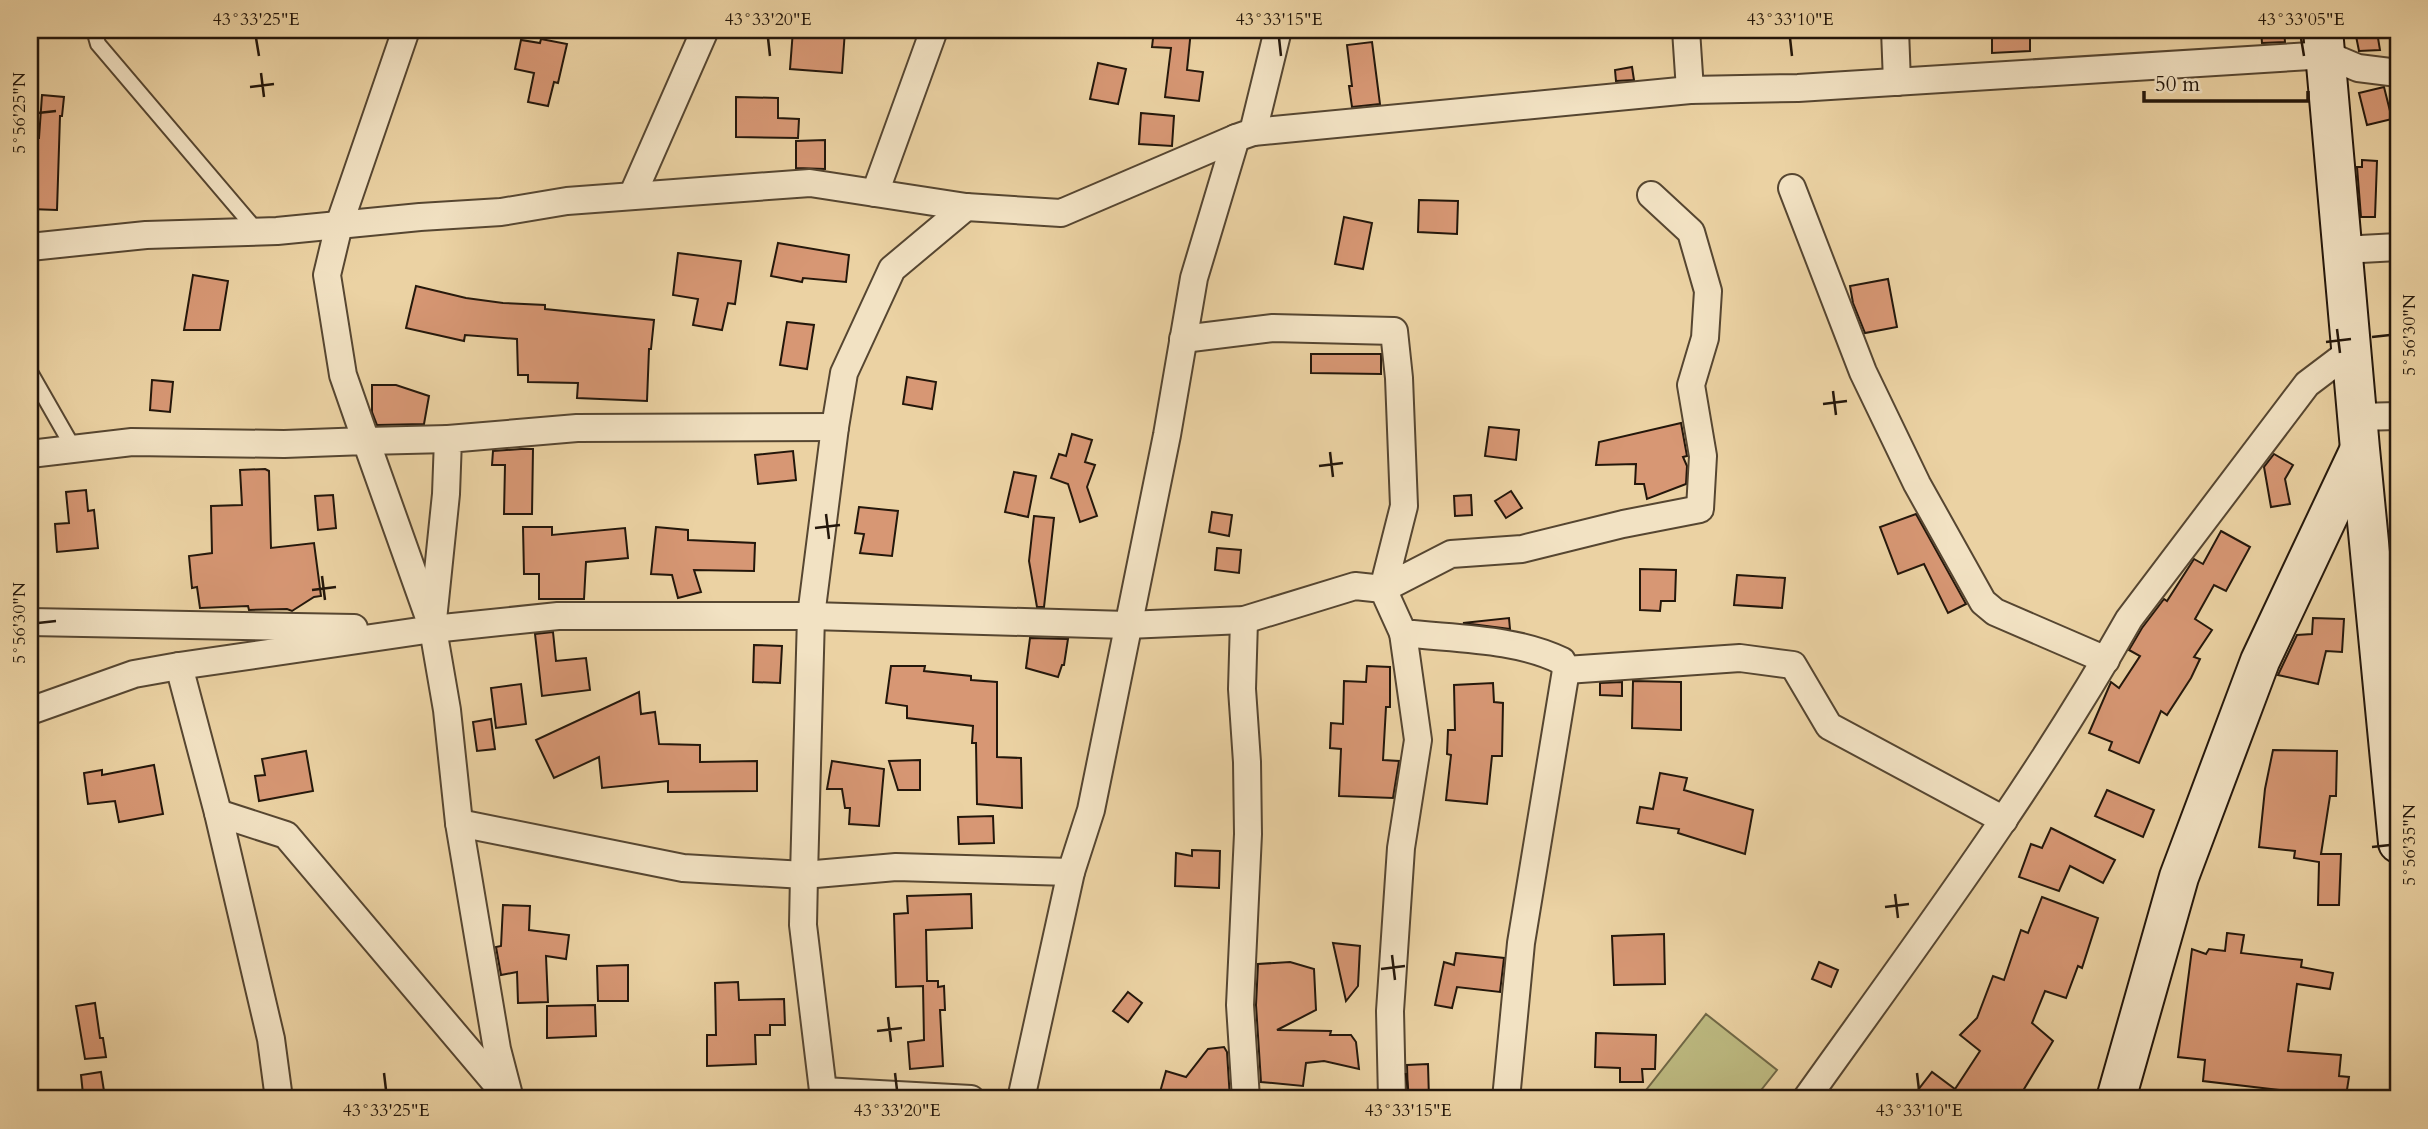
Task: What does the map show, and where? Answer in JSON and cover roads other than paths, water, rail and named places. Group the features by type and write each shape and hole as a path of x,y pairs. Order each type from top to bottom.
{"main road":[{"path":"2325,42 2359,433 2388,631 2397,831"},
{"path":"2116,1099 2179,877 2260,661 2359,433"}],"street":[{"path":"406,30 339,225 327,275 343,375 433,629 447,710 459,823 497,1049 510,1099"},
{"path":"632,196 705,30"},
{"path":"875,193 934,30"},
{"path":"1021,1099 1071,872 1090,810 1167,435 1194,278 1245,135 1278,30"},
{"path":"1686,30 1690,90"},
{"path":"1895,30 1897,82"},
{"path":"30,247 146,235 257,232 501,212 567,201 810,183 966,207 1061,213 1245,135 1690,90 1897,82 2325,42 2358,68 2398,73"},
{"path":"1791,188 1863,372 1917,484 1983,601 1995,612 2106,660"},
{"path":"30,711 134,674 433,629 558,616 811,617 1127,625 1244,620 1355,586 1383,589 1451,554 1522,549 1623,524 1700,509 1703,456 1691,385 1705,338 1708,291 1690,232 1651,195"},
{"path":"966,207 892,269 844,373 811,617 803,925 823,1095 971,1099"},
{"path":"2342,250 2398,247"},
{"path":"1183,339 1273,328 1394,331 1399,379 1404,506 1383,589 1403,634 1418,740 1401,848 1390,1011 1392,1099"},
{"path":"1807,1099 2004,820 2106,660 2129,619 2307,384 2352,350"},
{"path":"2359,433 2398,416"},
{"path":"30,454 132,442 284,444 448,439 577,428 835,428"},
{"path":"433,629 446,494 448,439"},
{"path":"1244,620 1242,689 1248,834 1240,1005 1246,1099"},
{"path":"30,622 433,629"},
{"path":"1403,634 1525,647 1562,661 1566,670 1521,943 1506,1099"},
{"path":"1566,670 1740,658 1793,665 1829,726 2004,820"},
{"path":"179,666 218,813 271,1039 279,1099"},
{"path":"218,813 286,835 510,1099"},
{"path":"459,823 683,868 804,875 896,867 1071,872"}],"lane":[{"path":"94,30 98,44 257,232"},
{"path":"30,372 74,449"}]}
